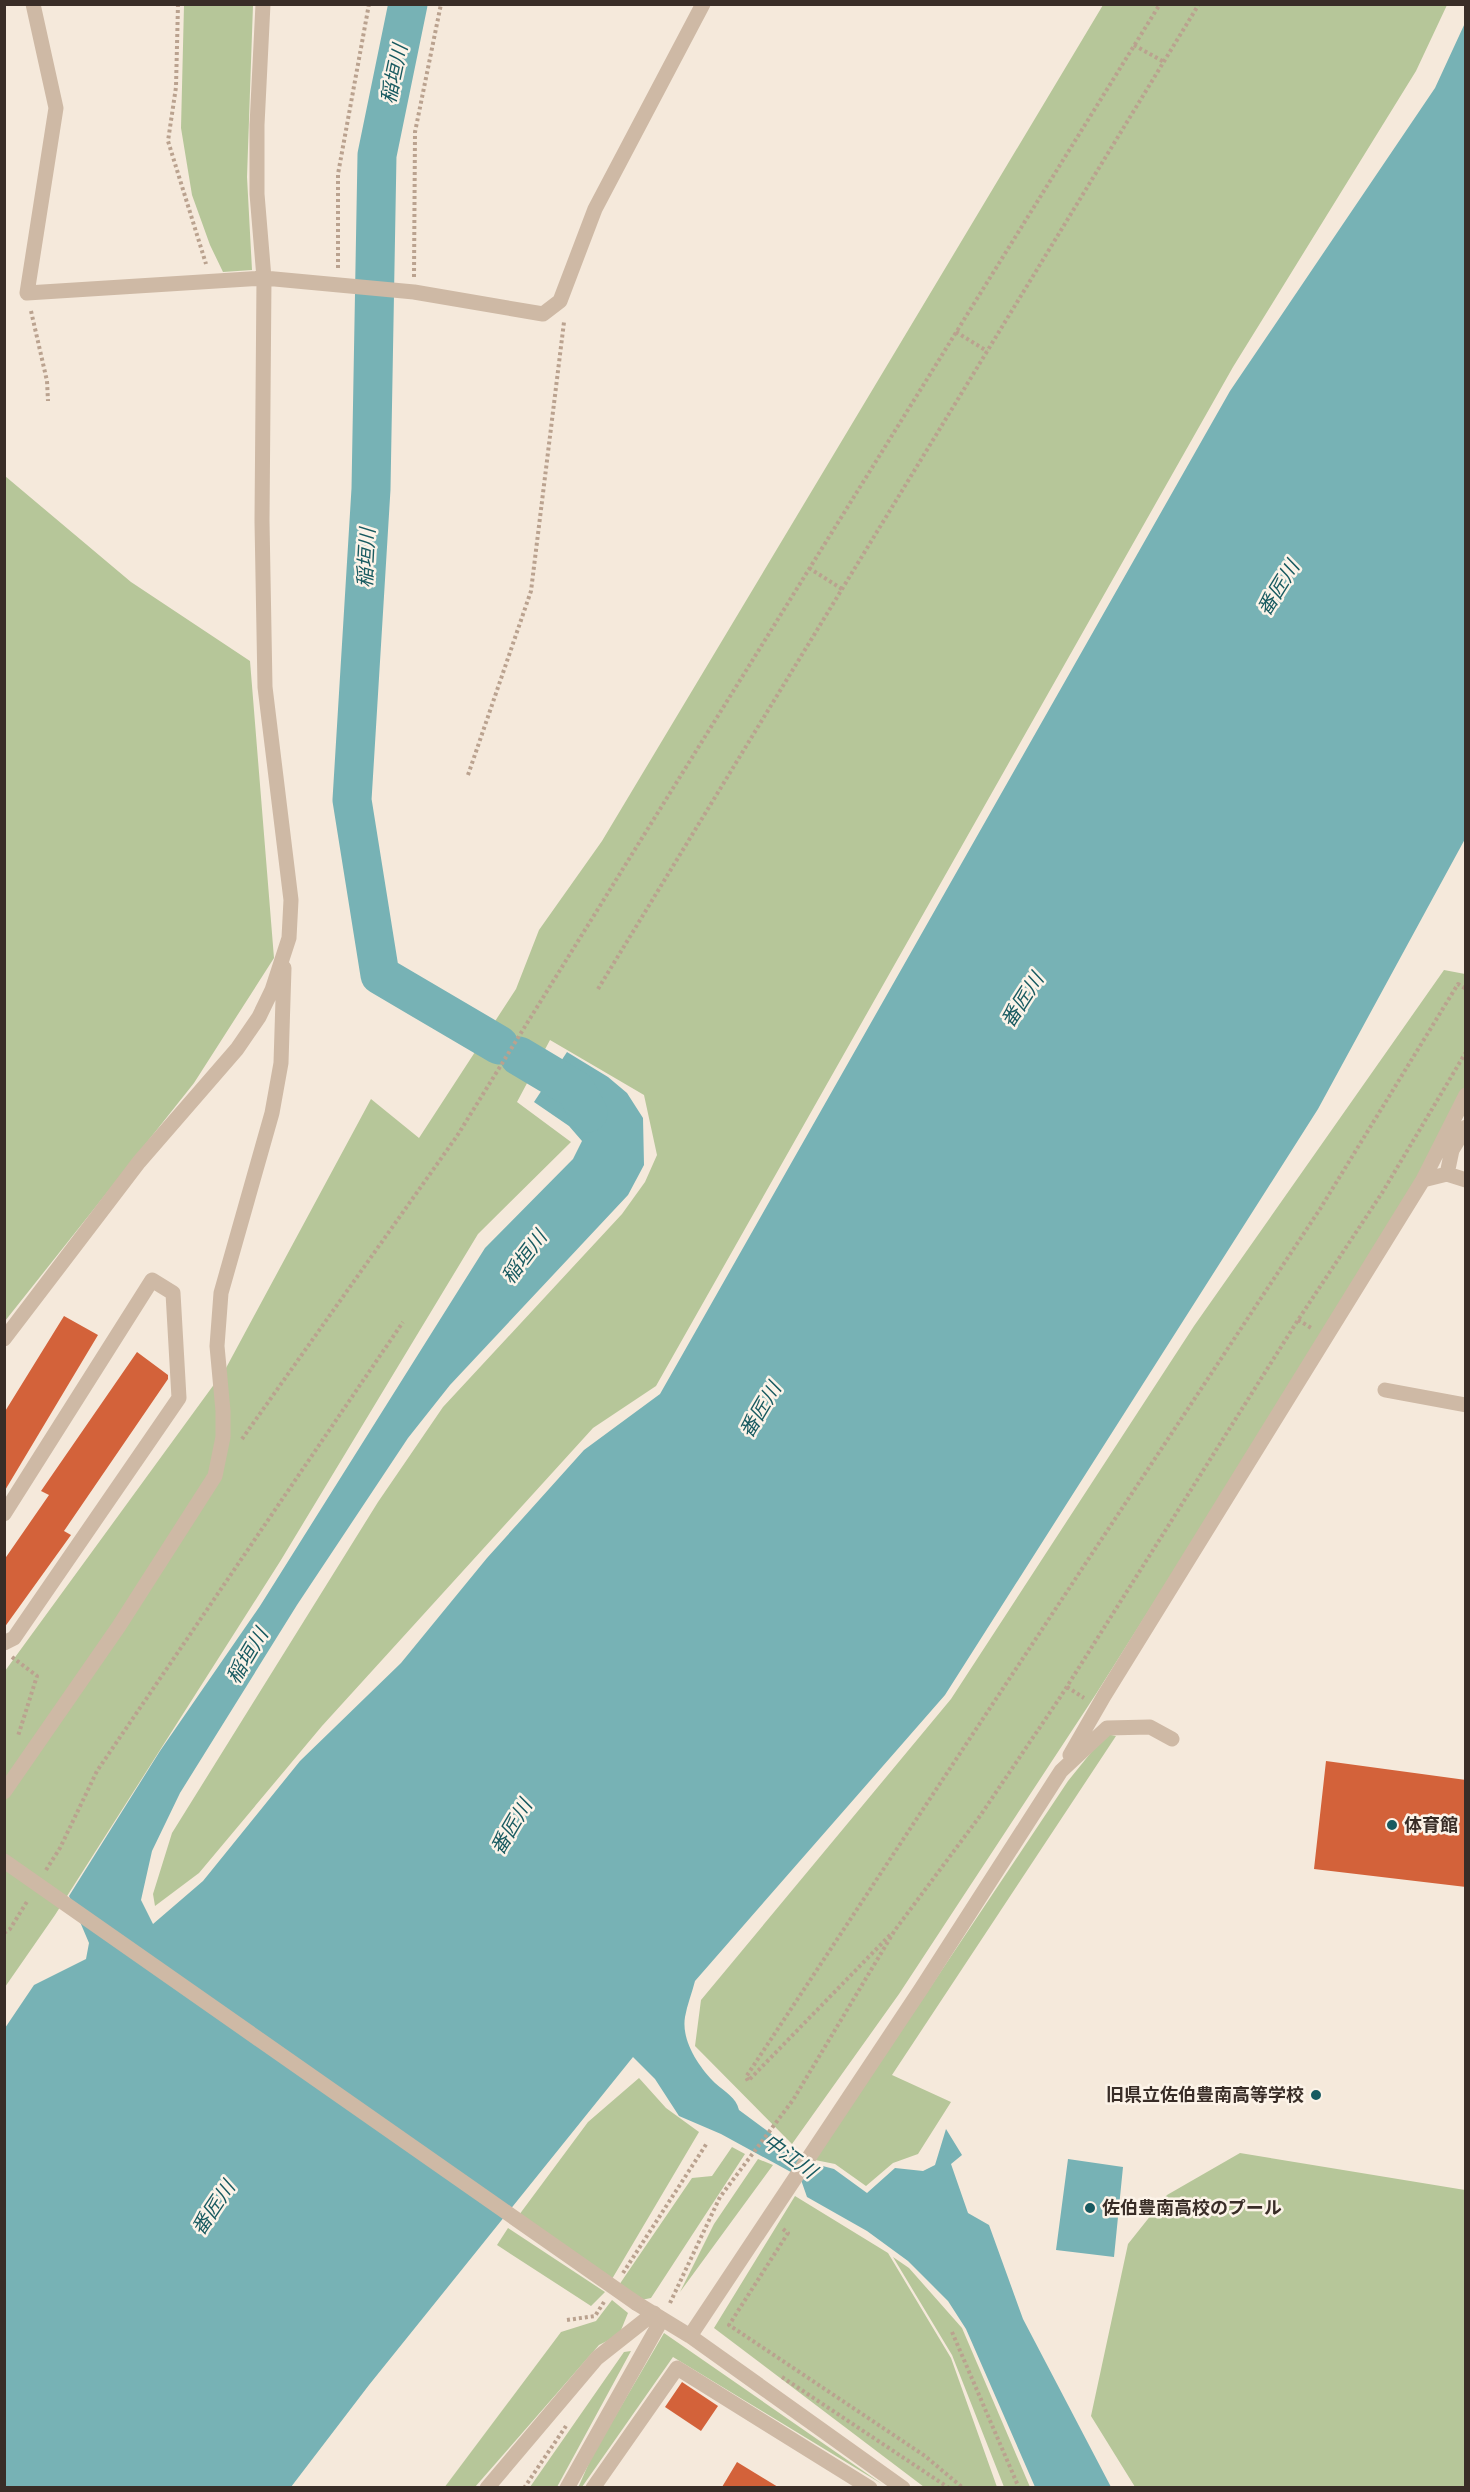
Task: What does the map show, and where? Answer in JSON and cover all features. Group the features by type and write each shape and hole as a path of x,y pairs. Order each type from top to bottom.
{"street":[{"path":"33,4 56,108 27,292 264,278 413,292 543,314 560,301 595,209 703,4"},
{"path":"4,1792 119,1626 215,1476 223,1437 217,1346 221,1293 272,1113 281,1063 285,956 291,922 291,900 265,687 262,521 264,278 257,194 263,4"},
{"path":"4,1339 139,1162 237,1049 259,1017 285,956"},
{"path":"690,2336 1062,1771 1104,1696 1423,1180 1466,1095"},
{"path":"1447,1174 1452,1150 1466,1127"},
{"path":"1423,1180 1447,1174 1466,1180"},
{"path":"4,1514 152,1280 173,1293 179,1398 14,1638 4,1643"},
{"path":"1385,1390 1466,1405"},
{"path":"1062,1771 1107,1728 1150,1727 1172,1739"},
{"path":"4,1861 636,2303 690,2336 903,2487"},
{"path":"487,2487 597,2358 658,2316"},
{"path":"567,2487 658,2316"},
{"path":"593,2487 677,2368 870,2487"}],"path":[{"path":"178,4 176,87 168,141 211,281"},
{"path":"339,285 338,174 369,4"},
{"path":"413,292 415,132 441,4"},
{"path":"236,1447 457,1136 1160,4"},
{"path":"598,989 1199,4"},
{"path":"1134,45 1164,62"},
{"path":"27,292 47,381 48,401"},
{"path":"468,775 531,591 564,321 552,307"},
{"path":"956,332 987,351"},
{"path":"809,568 842,589"},
{"path":"895,1930 748,2081 746,2077 1320,1209 1458,984 1466,989"},
{"path":"658,2316 720,2198 794,2100 895,1930 980,1816 1061,1696 1298,1320 1382,1192 1466,1052"},
{"path":"41,1878 60,1848 96,1771 403,1322"},
{"path":"4,1651 37,1676 16,1744"},
{"path":"4,1933 10,1929 28,1898"},
{"path":"620,2278 707,2143"},
{"path":"789,2232 729,2325 926,2456 963,2487"},
{"path":"567,2320 595,2316 607,2297"},
{"path":"952,2332 1018,2487"},
{"path":"775,2372 949,2487"}],"green space":[{"path":"184,5 253,5 247,177 252,270 223,272 210,245 192,195 181,128"},
{"path":"1103,5 1447,5 1416,71 1233,367 656,1386 593,1428 322,1726 199,1873 155,1906 153,1894 172,1833 378,1502 443,1407 622,1214 645,1182 657,1155 644,1095 550,1040 517,1102 571,1142 478,1234 281,1560 55,1915 5,1987 5,1671 226,1368 371,1099 419,1138 516,989 539,930 602,841"},
{"path":"5,476 131,582 250,661 274,958 194,1083 5,1321"},
{"path":"1444,970 1465,974 1465,1110 1096,1694 899,1994 792,2144 695,2046 701,2000 951,1699 1194,1326"},
{"path":"1106,1734 1116,1736 892,2075 951,2102 918,2154 893,2163 866,2186 835,2164 815,2160 1068,1781"},
{"path":"639,2078 666,2108 699,2132 612,2279 519,2215 588,2122"},
{"path":"732,2147 745,2154 651,2298 641,2300 619,2285 692,2178 712,2176"},
{"path":"1240,2153 1465,2190 1465,2487 1135,2487 1091,2416 1128,2244 1167,2195"},
{"path":"758,2159 773,2165 680,2292 714,2224"},
{"path":"795,2196 888,2253 951,2358 997,2487 924,2487 714,2328"},
{"path":"508,2228 605,2292 591,2306 497,2245"},
{"path":"893,2257 909,2268 962,2328 1030,2487 1004,2487 952,2355"},
{"path":"612,2300 628,2313 619,2335 599,2345 475,2487 444,2488 561,2332 596,2321"},
{"path":"664,2333 882,2484 673,2357 582,2487 578,2488 592,2456"},
{"path":"631,2351 557,2487 530,2487 624,2352"}],"water":[{"path":"1465,23 1465,839 1318,1109 945,1695 695,1981 685,2017 684,2026 692,2053 709,2077 733,2098 739,2110 811,2163 834,2169 867,2193 895,2168 923,2171 935,2165 946,2129 962,2155 951,2164 968,2213 989,2225 1023,2319 1111,2487 1035,2487 966,2329 948,2301 908,2261 867,2231 807,2197 800,2177 721,2134 679,2116 655,2079 633,2057 369,2385 291,2487 5,2488 5,2028 34,1985 86,1959 89,1943 69,1896 160,1751 260,1606 485,1248 573,1159 582,1141 569,1126 534,1102 567,1052 608,1077 627,1093 643,1118 644,1165 628,1195 450,1385 408,1438 297,1605 180,1793 152,1851 141,1900 153,1924 203,1881 300,1761 401,1663 487,1558 584,1450 660,1394 1230,391 1435,88"},
{"name":"佐伯豊南高校のプール","path":"1068,2159 1123,2167 1114,2257 1056,2250"}],"building":[{"path":"64,1316 98,1335 4,1492 4,1413"},
{"path":"137,1352 168,1375 168,1379 64,1531 71,1535 4,1628 4,1560 49,1495 41,1491"},
{"name":"体育館","path":"1326,1761 1466,1780 1466,1887 1314,1869"},
{"path":"682,2382 718,2406 701,2431 665,2407"},
{"path":"737,2462 778,2487 722,2487"}],"waterway":[{"name":"稲垣川","path":"408,4 377,155 371,489 352,800 380,975 499,1045"},
{"name":"稲垣川","path":"519,1056 576,1090 588,1113"}],"place":[{"name":"体育館","path":"1392,1825"},
{"name":"旧県立佐伯豊南高等学校","path":"1316,2095"},
{"name":"佐伯豊南高校のプール","path":"1090,2208"}],"water label":[{"name":"番匠川","path":"1278,588"},
{"name":"番匠川","path":"1022,1000"},
{"name":"番匠川","path":"760,1410"},
{"name":"番匠川","path":"511,1827"},
{"name":"中江川","path":"790,2156"},
{"name":"番匠川","path":"213,2208"}]}
